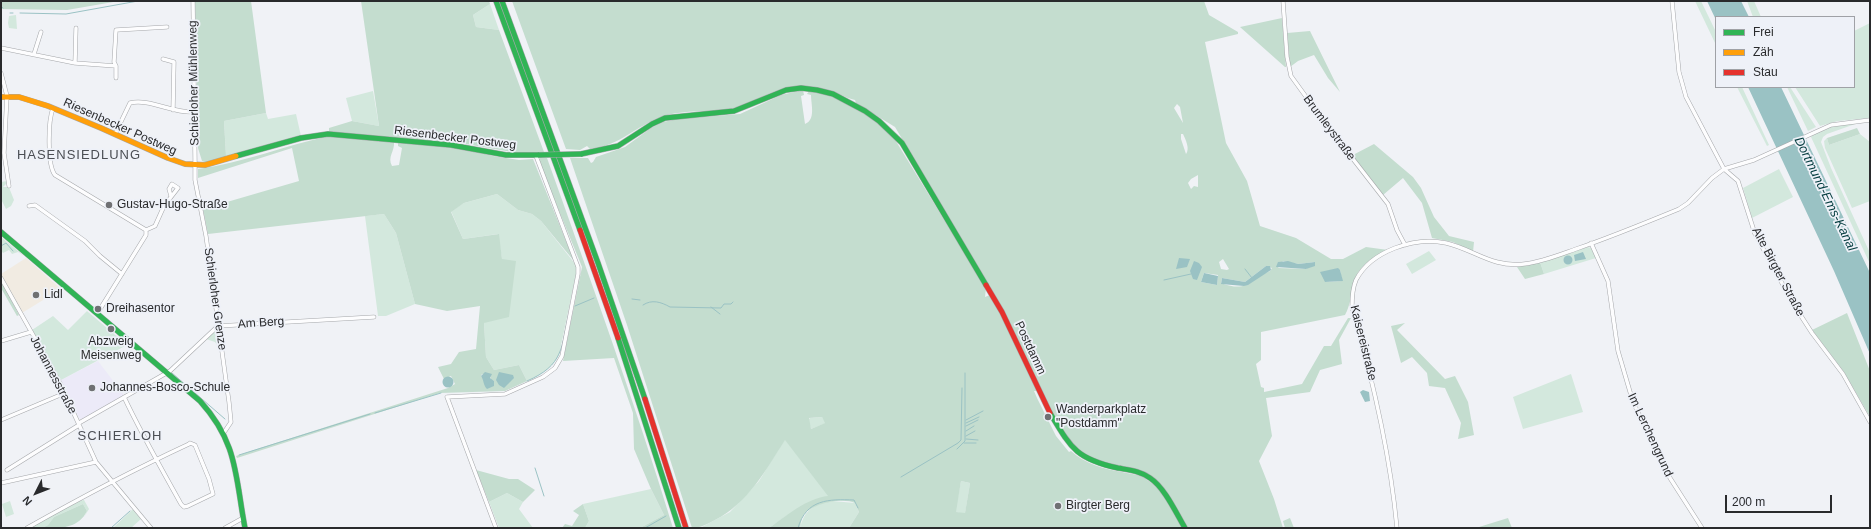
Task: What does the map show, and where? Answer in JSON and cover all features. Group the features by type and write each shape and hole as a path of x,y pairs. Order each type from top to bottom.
{"main road":[{"path":"496,1 614,324 679,528"},
{"path":"502,1 614,306 656,429 686,528"},
{"name":"Riesenbecker Postweg","path":"1,97 7,96 26,98 115,134 166,159 195,166 218,162 301,138 328,134 451,145 506,155 537,156 581,154 618,146 652,124 665,118 734,111 745,108 785,90 804,88 839,96 892,132"},
{"name":"Postdamm","path":"892,132 902,143 1002,312 1044,403 1061,434 1076,451 1096,463 1138,472 1151,478 1168,498 1185,528"},
{"path":"1,232 207,407 225,432 235,462 245,528"}],"street":[{"name":"Schierloher Mühlenweg","path":"193,1 195,166"},
{"name":"Brumleystraße","path":"1283,1 1287,57 1291,76 1325,123 1388,204 1397,230 1405,245"},
{"name":"Alte Birgter Straße","path":"1672,1 1682,84 1695,114 1724,169 1738,180 1755,234 1794,306 1842,374 1870,422"},
{"path":"116,78 116,66 114,62 116,30 167,27"},
{"path":"75,63 76,28"},
{"path":"34,54 41,32"},
{"path":"1,48 75,63 116,66"},
{"path":"163,59 174,62 174,110"},
{"path":"1,73 7,96 4,153 9,186"},
{"path":"115,134 130,103 141,103 174,110 195,112"},
{"path":"53,108 50,118 50,164 52,172 146,230"},
{"path":"1724,169 1770,153 1814,131 1838,123 1870,120"},
{"path":"496,528 447,397 505,394 543,377 554,368 562,356 578,274 578,267 537,156"},
{"name":"Schierloher Grenze","path":"195,166 195,180 206,236 231,422 225,432"},
{"name":"Kaisereistraße","path":"1397,528 1393,488 1378,401 1352,307 1352,297 1356,280 1364,269 1379,256 1405,245 1424,240 1452,244 1484,259 1515,265 1548,259 1678,209 1688,203 1712,178 1724,169"},
{"path":"146,230 155,226 162,210 171,196"},
{"path":"29,206 35,205 85,240 122,274"},
{"path":"97,314 146,235 146,230"},
{"name":"Im Lerchengrund","path":"1591,243 1608,281 1618,351 1633,402 1668,474 1702,528"},
{"name":"Johannesstraße","path":"1,278 65,393 96,462 151,528"},
{"name":"Am Berg","path":"218,326 374,318"},
{"path":"7,470 79,424 170,371 218,326"},
{"path":"1,341 30,332"},
{"path":"1,420 65,393"},
{"path":"27,528 112,480 156,459 193,443 209,479 213,494 184,507 156,459 124,397"},
{"path":"1,483 96,462"},
{"path":"225,528 243,518"}],"shaded area":[{"path":"26,258 61,289 22,313 1,274"},
{"name":"Johannes-Bosco-Schule","path":"98,361 124,395 82,419 79,418 61,380"}],"green space":[{"path":"1,1 119,1 67,10 1,9"},
{"path":"195,1 251,1 266,113 224,121 226,156 255,150 207,163 202,161 198,148"},
{"path":"361,1 489,1 490,4 473,15 476,27 499,30 544,152 512,152 454,142 329,132 329,128 352,121 379,126"},
{"path":"512,1 1204,1 1209,15 1238,32 1238,34 1205,42 1226,143 1247,181 1260,226 1296,238 1331,259 1343,259 1366,247 1388,250 1368,262 1359,271 1354,282 1350,303 1345,315 1261,332 1261,360 1256,364 1261,387 1264,388 1264,392 1302,384 1324,346 1331,346 1348,318 1351,318 1339,340 1342,364 1320,370 1310,392 1266,398 1272,436 1259,461 1274,499 1283,528 1187,528 1167,492 1150,475 1099,462 1082,453 1070,442 1051,412 1003,309 895,127 856,103 855,100 832,91 808,86 794,86 726,110 671,114 652,121 619,140 601,147 590,149 587,146 580,150 566,149","holes":["1177,104 1180,107 1183,123 1174,108","1181,134 1183,134 1187,144 1188,150 1186,154 1181,139","1198,175 1198,187 1194,186 1191,189 1188,183 1191,179","1223,259 1229,269 1221,269 1219,262","1283,261 1298,264 1315,262 1306,269 1278,268","1266,266 1272,268 1270,271 1243,286 1237,287 1221,283 1222,278 1245,282","1340,270 1342,281 1325,282","1204,273 1218,275 1217,285 1201,282"]},
{"path":"1695,1 1701,1 1715,30 1715,43"},
{"path":"1747,1 1754,1 1761,16 1753,16"},
{"path":"490,4 499,30 476,27 473,15"},
{"path":"16,15 17,29 9,28 9,16"},
{"path":"1282,18 1286,67 1240,27"},
{"path":"1870,23 1870,118 1838,121 1820,126 1796,88 1855,88 1855,30"},
{"path":"1310,31 1340,92 1328,78 1314,55 1298,61 1290,67 1287,33"},
{"path":"1738,88 1742,88 1769,145 1767,146"},
{"path":"1787,88 1791,88 1816,127 1808,131"},
{"path":"803,90 804,95 801,96 805,124 811,119 812,115 811,95 807,94 809,91 831,96 843,101 877,122 894,138 986,288 985,297 990,295 1006,323 1037,391 1034,391 1037,398 1056,436 1069,452 1071,451 1076,456 1089,463 1108,469 1137,475 1146,479 1158,489 1171,507 1182,528 849,528 859,512 855,503 850,501 835,501 828,502 807,511 801,520 800,528 769,528 812,500 828,496 785,440 755,485 737,505 715,520 701,527 692,528 627,325 570,158 588,158 591,163 596,157 625,147 651,128 663,122 677,119 740,114 781,95","holes":["822,417 825,423 811,429 809,418","961,481 970,483 965,513 956,512"]},
{"path":"373,91 379,126 352,121 346,98"},
{"path":"266,113 268,119 296,114 301,136 226,156 224,121"},
{"path":"1858,123 1827,134 1823,137 1821,142 1831,168 1870,253 1870,264 1811,137 1826,127"},
{"path":"1857,128 1860,134 1829,145 1827,138"},
{"path":"1860,134 1870,142 1870,201 1852,208 1825,148 1824,141 1827,138 1829,145"},
{"path":"330,136 394,142 390,160 392,166 399,165 402,148 398,146 398,142 462,148 493,156 519,160 533,159 574,261 541,221 532,214 518,210 497,194 464,203 451,212 463,239 499,234 502,259 516,261 509,317 484,323 486,357 494,370 519,365 527,381 505,391 440,393 237,458 236,456 260,448 448,388 455,384 451,376 444,379 438,367 451,364 459,352 476,349 480,306 447,311 415,304 396,233 384,214 208,234 203,209 299,181 292,148 198,178 198,169 231,163","holes":["482,374 490,375 491,380 494,381 484,382 484,379 481,376"]},
{"path":"1374,144 1413,177 1421,188 1434,217 1449,236 1474,242 1473,252 1453,242 1432,238 1422,203 1403,178 1383,195 1351,156"},
{"path":"540,158 547,158 628,388 673,528 640,528 664,515 634,449 633,413 614,358 563,361 582,267 539,162"},
{"path":"1779,169 1793,197 1752,218 1743,188"},
{"path":"7,181 3,187 7,187 8,185 14,200 11,206 6,209 1,199 1,182"},
{"path":"497,194 518,210 532,214 541,221 576,265 576,274 559,355 553,364 545,371 527,381 519,365 494,370 486,357 484,323 502,259 498,234 463,239 451,211 464,203"},
{"path":"384,214 396,233 415,304 386,316 378,316 365,216"},
{"path":"1,237 24,256 18,252 12,254 9,250 3,253 1,250"},
{"path":"1588,247 1591,248 1596,258 1544,274 1540,262"},
{"path":"1429,251 1436,260 1412,274 1406,264"},
{"path":"1540,262 1544,274 1525,279 1517,267"},
{"path":"1,280 19,315 17,316 1,288"},
{"path":"87,311 127,345 61,380 32,330 53,316 68,330"},
{"path":"1847,313 1870,371 1870,417 1844,372 1812,330"},
{"path":"1405,323 1397,330 1445,379 1455,376 1468,402 1474,435 1458,439 1461,423 1445,388 1429,386 1427,373 1412,357 1401,363 1391,326"},
{"path":"215,330 217,331 220,349 215,342 206,339"},
{"path":"1571,374 1583,412 1523,429 1513,397"},
{"path":"822,417 826,423 811,429 808,420 810,418"},
{"path":"785,439 829,496 786,516 769,528 700,528 730,512 759,481"},
{"path":"476,470 509,479 518,479 535,490 523,502 507,493 489,502"},
{"path":"961,481 970,483 965,514 955,512"},
{"path":"651,489 664,515 640,528 585,528 589,521 583,504"},
{"path":"507,493 523,502 519,509 533,528 499,528 489,502"},
{"path":"84,500 89,509 84,517 87,511 83,504 54,517 48,525 42,528 29,528 77,501"},
{"path":"10,501 14,514 6,517 2,504"},
{"path":"832,501 855,503 859,512 849,528 800,528 807,512 815,506"},
{"path":"83,504 87,511 79,521 74,524 56,528 42,528 48,525 54,517"},
{"path":"583,504 589,521 585,528 562,528 565,524 572,526 579,515 573,511"},
{"path":"133,509 141,519 131,528 113,528"},
{"path":"1290,518 1294,528 1285,528 1283,521"},
{"path":"1508,518 1512,528 1479,527"}],"water":[{"path":"1707,1 1741,1 1748,16 1715,16 1715,18"},
{"name":"Dortmund-Ems-Kanal","path":"1748,88 1781,88 1870,273 1870,354 1834,271"},
{"path":"1583,252 1586,259 1575,261 1574,255"},
{"path":"1568,255 1573,260 1568,265 1563,260"},
{"path":"1179,258 1190,259 1187,267 1176,269"},
{"path":"1194,261 1199,263 1202,267 1197,280 1193,279 1190,271"},
{"path":"1288,261 1298,264 1315,262 1315,266 1306,269 1276,267 1278,262"},
{"path":"1266,266 1270,266 1271,270 1248,285 1221,284 1222,278 1245,282"},
{"path":"1338,268 1343,281 1325,282 1320,272"},
{"path":"1204,273 1218,276 1217,285 1201,282"},
{"path":"485,372 492,374 490,378 494,381 494,386 487,389 481,376"},
{"path":"499,372 513,375 514,378 504,388 499,385 496,380"},
{"path":"448,376 452,378 454,382 452,386 448,388 444,386 442,382 444,378"},
{"path":"1363,390 1369,392 1370,401 1365,402 1360,392"}],"waterway":[{"path":"20,13 66,14 138,1"},
{"path":"1,246 6,243 13,251"},
{"path":"1245,269 1252,278"},
{"path":"1164,280 1191,274"},
{"path":"575,306 594,298"},
{"path":"632,299 640,300"},
{"path":"643,305 653,302 670,307 721,308 724,304 731,304 733,302"},
{"path":"711,307 720,314"},
{"path":"527,381 548,369 559,354 569,313"},
{"path":"172,373 225,419"},
{"path":"957,449 965,441 965,373"},
{"path":"901,477 961,440 962,388"},
{"path":"375,413 441,393"},
{"path":"966,420 983,411"},
{"path":"239,455 370,414"},
{"path":"966,423 979,417"},
{"path":"966,426 978,420"},
{"path":"966,431 974,426"},
{"path":"966,436 975,431"},
{"path":"966,439 978,440"},
{"path":"964,443 976,443"},
{"path":"535,468 544,496"},
{"path":"798,528 807,511 820,503 836,500 854,500 858,508"},
{"path":"111,528 130,511"},
{"path":"645,528 666,516"}],"traffic: fast":[{"path":"496,1 580,230"},
{"path":"502,1 598,263 645,399"},
{"path":"581,154 618,146 652,124 665,118 734,111 786,90 801,88 833,94 865,111 879,121 902,143 986,285"},
{"path":"236,156 301,138 328,134 451,145 506,155 539,155"},
{"path":"539,155 581,154"},
{"path":"1,232 200,401 222,431 233,460 245,528"},
{"path":"618,338 679,528"},
{"path":"1050,413 1070,443 1084,456 1093,461 1139,472 1155,482 1170,501 1185,528"}],"traffic: slow":[{"path":"1,97 19,97 48,106 185,164 205,165 236,156"}],"traffic: jam":[{"path":"580,230 618,338"},
{"path":"986,285 1002,312 1050,413"},
{"path":"645,399 686,528"}],"place":[{"name":"Gustav-Hugo-Straße","path":"109,205"},
{"name":"Lidl","path":"36,295"},
{"name":"Dreihasentor","path":"98,309"},
{"name":"Abzweig Meisenweg","path":"111,329"},
{"name":"Johannes-Bosco-Schule","path":"92,388"},
{"name":"Wanderparkplatz \"Postdamm\"","path":"1048,417"},
{"name":"Birgter Berg","path":"1058,506"}],"district":[{"name":"HASENSIEDLUNG","path":"79,155"},
{"name":"SCHIERLOH","path":"120,436"}]}
